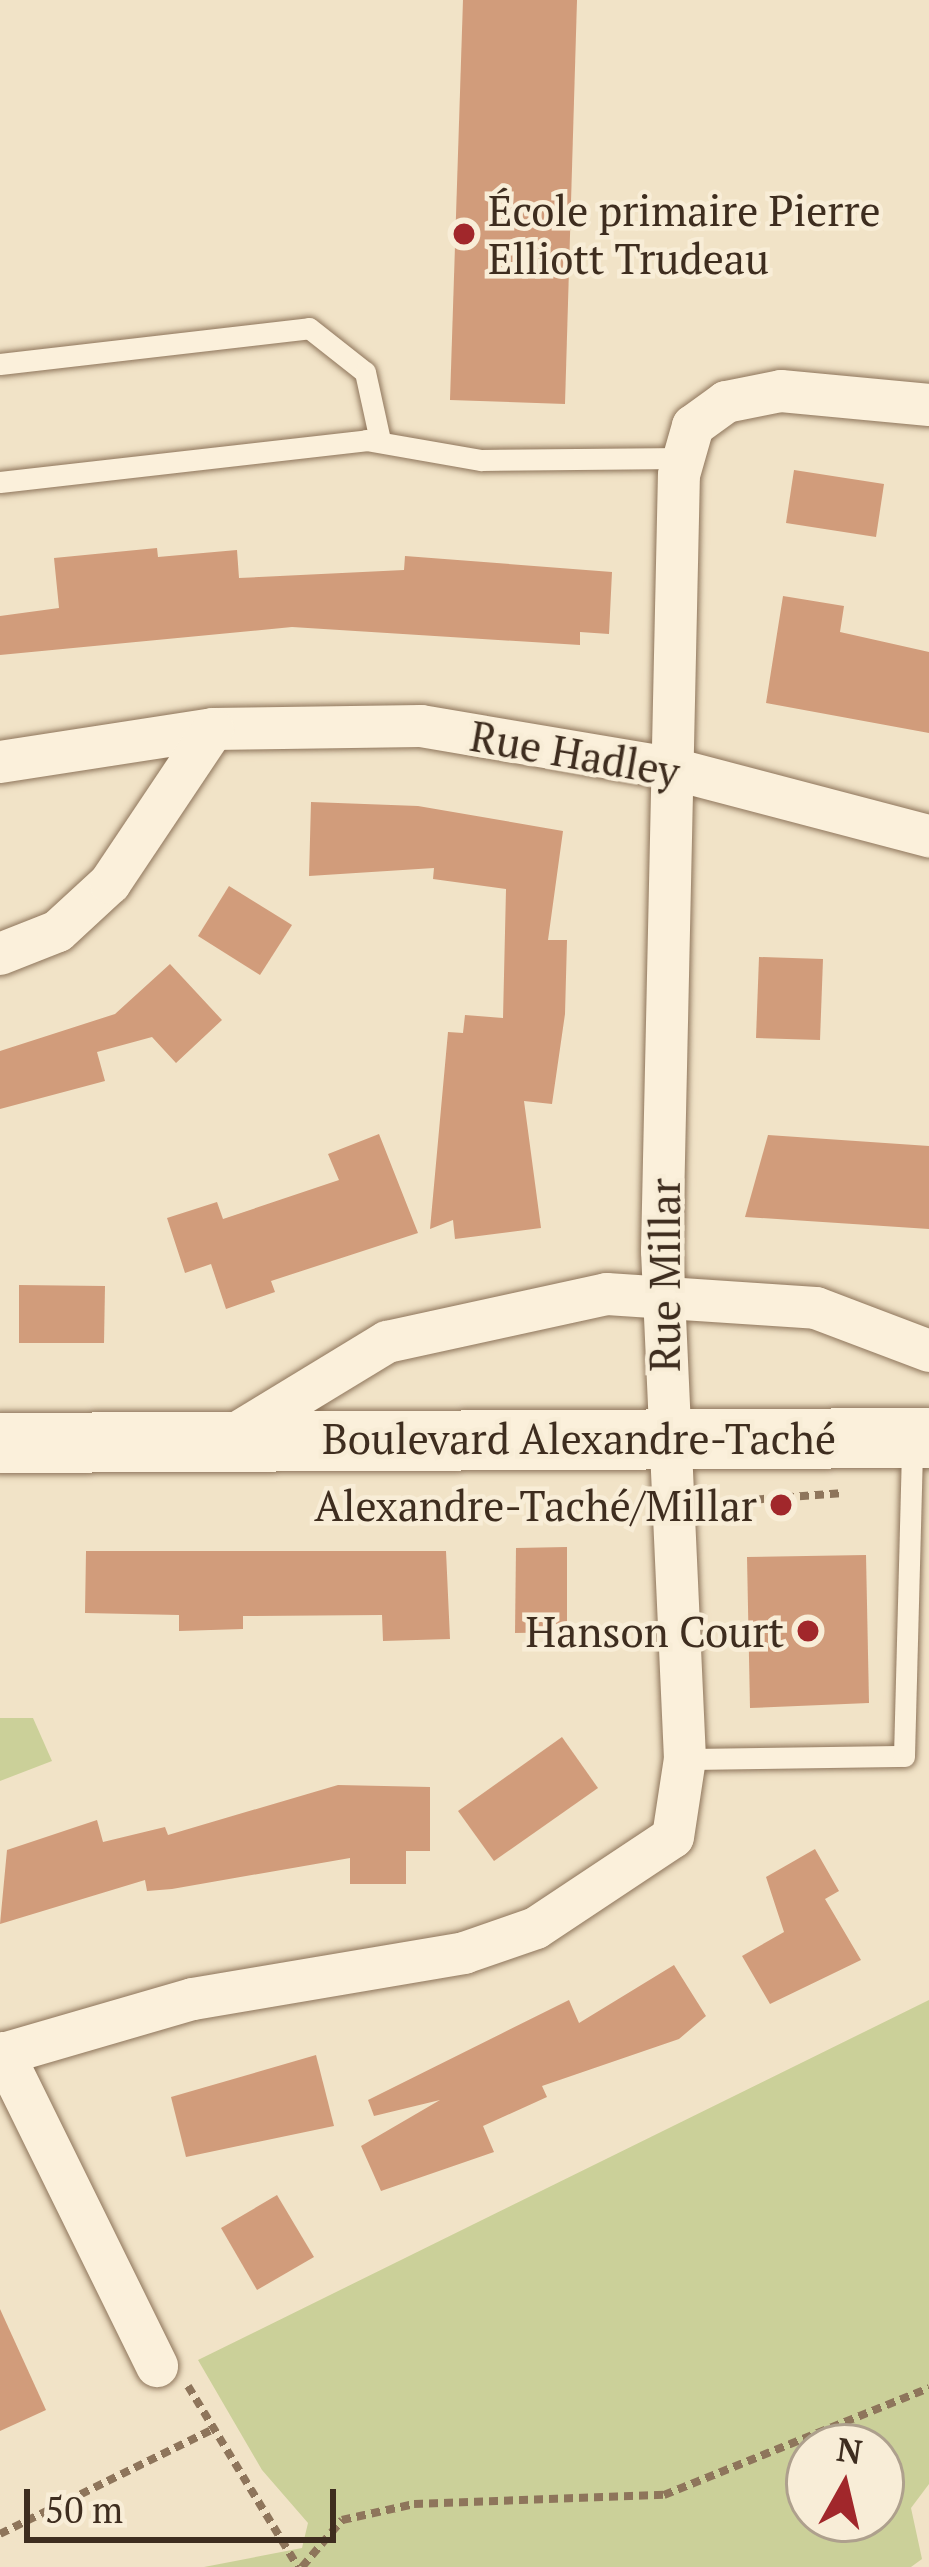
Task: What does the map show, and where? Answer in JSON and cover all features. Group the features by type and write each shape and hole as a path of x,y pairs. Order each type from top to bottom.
{"main road":[{"name":"Boulevard Alexandre-Taché","path":"0,1443 229,1438 670,1439 918,1456"}],"street":[{"path":"688,442 726,402 781,391 929,405"},
{"name":"Rue Millar","path":"2,2054 82,2023 464,1953 536,1928 659,1854 681,1820 685,1759 662,1292 670,768 688,442"},
{"name":"Rue Hadley","path":"0,762 214,729 421,726 670,768 929,836"},
{"path":"0,954 58,931 110,883 214,729"},
{"name":"Boulevard Alexandre-Taché","path":"229,1438 387,1342 464,1319 662,1292 816,1307 929,1351"},
{"path":"2,2054 157,2366"}],"lane":[{"path":"0,364 309,328 365,372 380,440"},
{"path":"0,482 380,440 481,460 688,442"},
{"path":"685,1759 904,1756 918,1456"}],"path":[{"path":"712,1503 918,1456"},
{"path":"157,2366 183,2381 300,2567 342,2520 414,2504 664,2494 929,2388"},
{"path":"0,2534 213,2429"}],"green space":[{"path":"0,1718 33,1718 52,1761 0,1781"},
{"path":"929,2000 929,2484 911,2508 922,2559 911,2567 204,2567 302,2548 308,2523 262,2470 198,2360"}],"building":[{"path":"463,0 577,0 565,404 450,400"},
{"path":"794,470 884,484 876,537 786,523"},
{"path":"157,548 158,557 237,550 239,578 404,570 405,556 612,572 609,634 580,632 580,645 292,627 0,655 0,616 59,608 54,558"},
{"path":"783,596 844,606 840,632 929,652 929,733 766,703"},
{"path":"311,802 418,806 563,831 548,940 567,940 565,1014 552,1104 524,1101 541,1228 455,1239 453,1220 430,1229 448,1032 463,1033 465,1015 503,1018 506,889 433,879 434,868 309,876"},
{"path":"229,886 292,925 260,975 198,936"},
{"path":"759,957 823,959 820,1040 756,1038"},
{"path":"170,964 222,1020 176,1063 152,1037 97,1052 105,1081 0,1109 0,1051 115,1014"},
{"path":"379,1134 418,1233 271,1281 275,1292 226,1309 211,1264 185,1273 167,1218 217,1202 223,1219 339,1180 328,1154"},
{"path":"768,1135 929,1146 929,1229 745,1217"},
{"path":"19,1285 105,1286 104,1343 19,1343"},
{"path":"567,1547 567,1632 515,1633 516,1548"},
{"path":"86,1551 446,1551 450,1639 383,1641 382,1615 243,1616 243,1629 179,1631 179,1615 85,1613"},
{"name":"Hanson Court","path":"866,1555 869,1703 750,1708 747,1557"},
{"path":"562,1737 598,1788 494,1861 458,1811"},
{"path":"338,1785 430,1787 430,1851 406,1851 406,1884 350,1884 350,1858 172,1889 147,1891 145,1880 0,1924 7,1850 97,1820 103,1842 165,1827 168,1835"},
{"path":"815,1849 839,1891 825,1899 861,1960 770,2004 742,1956 784,1932 766,1877"},
{"path":"674,1965 706,2016 679,2039 542,2086 547,2097 483,2126 494,2152 381,2191 361,2146 440,2100 374,2116 368,2100 569,2000 579,2023"},
{"path":"316,2055 334,2126 186,2157 171,2097"},
{"path":"277,2195 314,2257 257,2290 221,2228"},
{"path":"0,2309 46,2410 0,2431"}],"place":[{"name":"École primaire Pierre Elliott Trudeau","path":"464,234"},
{"name":"Alexandre-Taché/Millar","path":"781,1505"},
{"name":"Hanson Court","path":"808,1631"}]}
